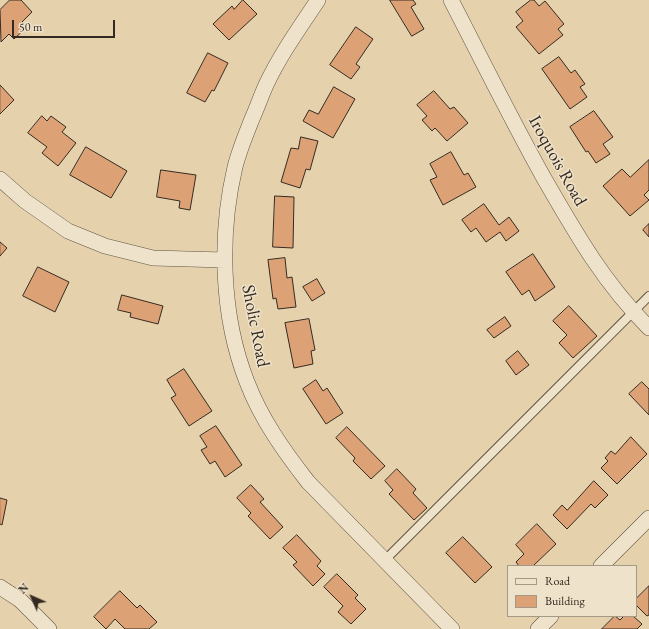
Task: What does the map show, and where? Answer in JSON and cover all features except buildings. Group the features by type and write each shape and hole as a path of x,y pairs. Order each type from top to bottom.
{"street":[{"name":"Sholic Road","path":"318,0 290,42 266,85 247,131 235,166 226,211 224,260 228,304 236,347 247,382 264,419 287,456 308,482 452,629"},
{"name":"Iroquois Road","path":"451,0 522,138 576,234 602,274 649,328"},
{"path":"0,179 25,201 68,231 105,246 153,258 224,260"},
{"path":"602,565 649,518"},
{"path":"0,587 20,600 49,629"},
{"path":"538,629 550,617"}],"lane":[{"path":"385,560 649,296"}]}
